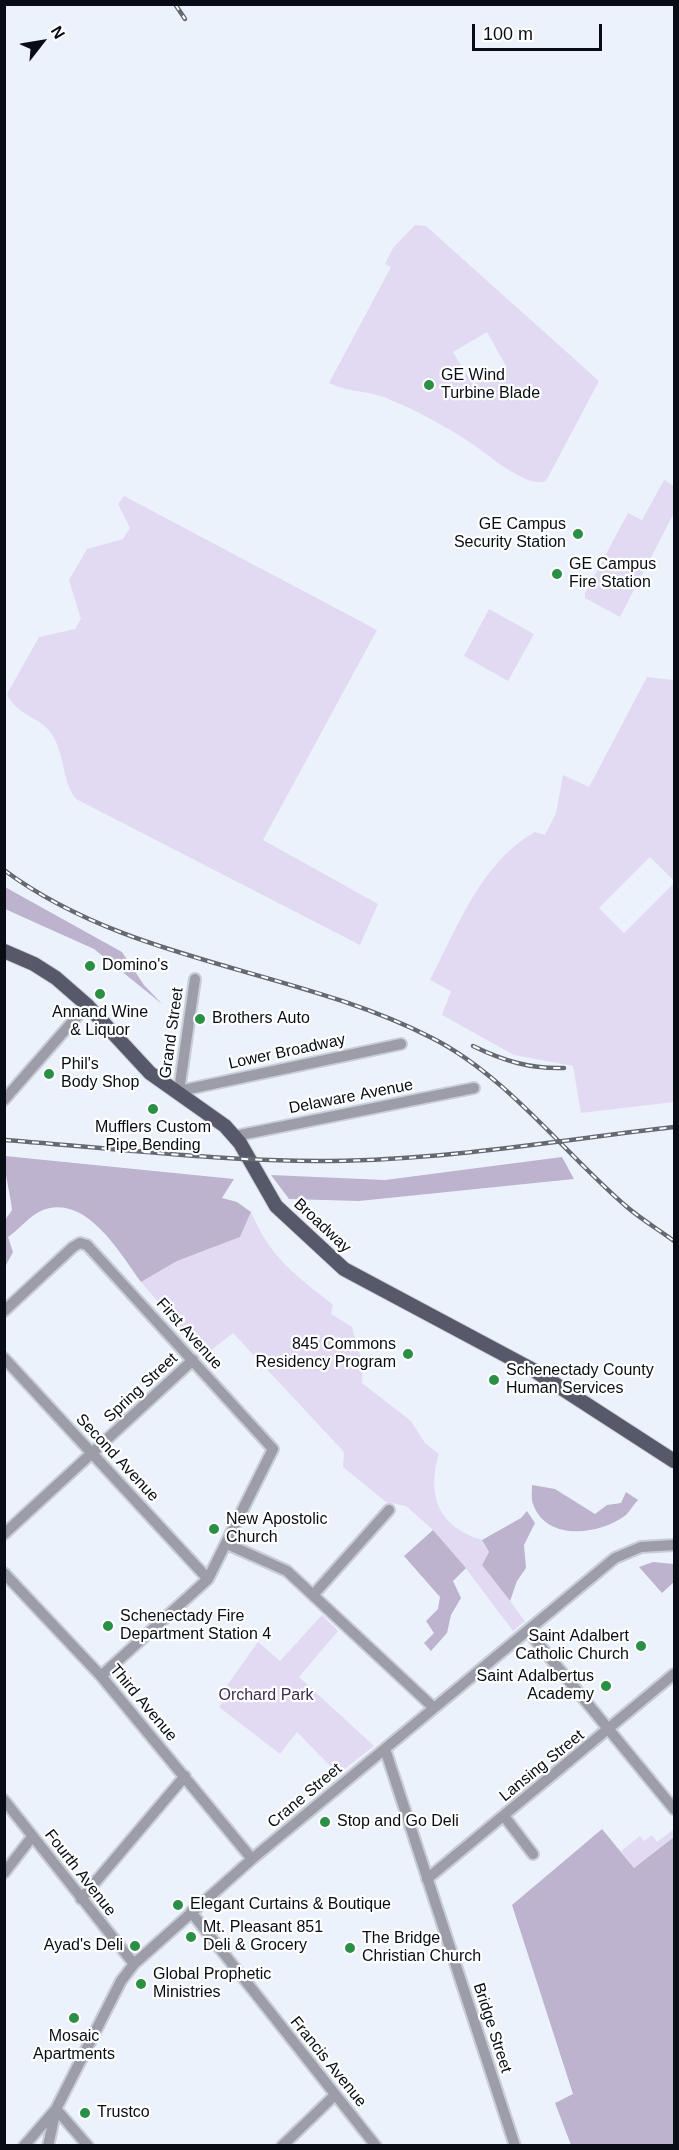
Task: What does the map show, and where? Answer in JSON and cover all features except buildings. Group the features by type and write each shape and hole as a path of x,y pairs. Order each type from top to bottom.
{"main road":[{"name":"Broadway","path":"4,951 34,964 56,978 87,1005 142,1065 235,1136 276,1206 349,1272 483,1341 588,1404 675,1461"}],"street":[{"name":"Grand Street","path":"179,1091 195,980"},
{"path":"4,1100 87,1005"},
{"name":"Lower Broadway","path":"179,1091 401,1044"},
{"name":"Delaware Avenue","path":"235,1136 474,1088"},
{"name":"First Avenue","path":"4,1311 80,1243 87,1245 273,1449 227,1544"},
{"name":"Second Avenue","path":"4,1358 208,1579"},
{"name":"Spring Street","path":"4,1534 192,1360"},
{"path":"314,1594 389,1510"},
{"path":"101,1676 208,1579 227,1544 287,1571 434,1708"},
{"name":"Crane Street","path":"24,2145 56,2109 121,1981 134,1964 190,1912 615,1558 641,1547 675,1545"},
{"name":"Third Avenue","path":"4,1573 101,1676 252,1859"},
{"path":"528,1631 675,1809"},
{"name":"Lansing Street","path":"427,1879 675,1674"},
{"name":"Bridge Street","path":"385,1749 515,2145"},
{"path":"81,1899 185,1776"},
{"name":"Fourth Avenue","path":"4,1800 134,1964"},
{"path":"504,1816 533,1854"},
{"path":"4,1873 32,1837"},
{"name":"Francis Avenue","path":"190,1912 376,2145"},
{"path":"282,2145 335,2095"},
{"path":"48,2145 56,2109"},
{"path":"56,2109 88,2145"}],"green space":[{"path":"415,225 426,226 599,381 546,481 537,482 518,475 451,430 397,402 379,395 329,383 391,267 385,264 393,248","holes":["487,332 506,366 473,385 453,352"]},
{"path":"664,480 674,486 674,513 620,617 585,598 585,593 628,513 642,520"},
{"path":"124,496 377,630 263,840 378,904 360,945 76,799 71,791 59,749 51,733 46,727 16,707 7,694 39,637 75,629 81,619 69,580 87,549 123,539 130,528 118,504"},
{"path":"489,609 534,634 508,681 464,656"},
{"path":"647,677 674,680 674,881 650,857 599,908 624,933 674,883 674,1102 581,1113 573,1066 514,1055 442,1015 451,991 430,980 461,918 485,878 516,845 535,832 545,835 556,813 563,775 589,787"},
{"path":"251,1212 276,1254 333,1305 331,1314 352,1327 363,1366 362,1383 411,1421 425,1443 439,1454 434,1483 440,1508 455,1527 467,1535 482,1540 489,1552 482,1565 525,1621 513,1631 464,1566 433,1530 406,1506 386,1502 343,1467 344,1452 233,1333 204,1356 141,1282 177,1261 240,1237"},
{"name":"Orchard Park","path":"322,1615 338,1631 299,1677 374,1746 338,1774 297,1732 280,1754 219,1707 225,1699 223,1691 258,1642 280,1661"},
{"path":"674,1829 674,1837 634,1868 621,1851 640,1836 644,1841 652,1835 657,1842"}],"shaded area":[{"path":"5,887 122,952 144,985 162,1004 94,949 5,909"},
{"path":"5,1156 234,1179 222,1198 237,1202 251,1212 240,1237 177,1261 141,1282 111,1240 98,1227 70,1209 54,1208 37,1213 8,1237 13,1252 5,1267 5,1220 12,1210"},
{"path":"562,1157 574,1179 359,1201 289,1199 271,1175 385,1180"},
{"path":"532,1485 555,1489 595,1514 607,1505 621,1503 626,1492 638,1500 626,1515 615,1522 589,1530 575,1531 549,1525 540,1516 532,1502"},
{"path":"527,1511 535,1523 524,1545 526,1568 517,1581 510,1601 482,1565 489,1552 482,1540 521,1518"},
{"path":"433,1530 466,1568 453,1581 461,1598 451,1615 447,1633 431,1651 424,1643 434,1633 426,1621 438,1609 440,1597 404,1556"},
{"path":"653,1562 674,1564 674,1582 662,1593 639,1567"},
{"path":"602,1829 634,1868 674,1837 674,2145 571,2145 555,2103 573,2094 512,1905"}],"railway":[{"path":"175,4 185,19"},
{"path":"4,870 53,901 105,926 159,946 325,995 432,1038 485,1073 534,1116 627,1207 674,1241"},
{"path":"473,1046 517,1063 564,1068"},
{"path":"4,1140 208,1157 331,1161 460,1153 674,1127"}],"place":[{"name":"GE Wind Turbine Blade","path":"429,385"},
{"name":"GE Campus Security Station","path":"578,534"},
{"name":"GE Campus Fire Station","path":"557,574"},
{"name":"Domino's","path":"90,966"},
{"name":"Annand Wine & Liquor","path":"100,994"},
{"name":"Brothers Auto","path":"200,1019"},
{"name":"Phil's Body Shop","path":"49,1074"},
{"name":"Mufflers Custom Pipe Bending","path":"153,1109"},
{"name":"845 Commons Residency Program","path":"408,1354"},
{"name":"Schenectady County Human Services","path":"494,1380"},
{"name":"New Apostolic Church","path":"214,1529"},
{"name":"Schenectady Fire Department Station 4","path":"108,1626"},
{"name":"Saint Adalbert Catholic Church","path":"641,1646"},
{"name":"Saint Adalbertus Academy","path":"606,1686"},
{"name":"Stop and Go Deli","path":"325,1822"},
{"name":"Elegant Curtains & Boutique","path":"178,1905"},
{"name":"Mt. Pleasant 851 Deli & Grocery","path":"191,1937"},
{"name":"Ayad's Deli","path":"135,1946"},
{"name":"The Bridge Christian Church","path":"350,1948"},
{"name":"Global Prophetic Ministries","path":"141,1984"},
{"name":"Mosaic Apartments","path":"74,2018"},
{"name":"Trustco","path":"85,2113"}]}
